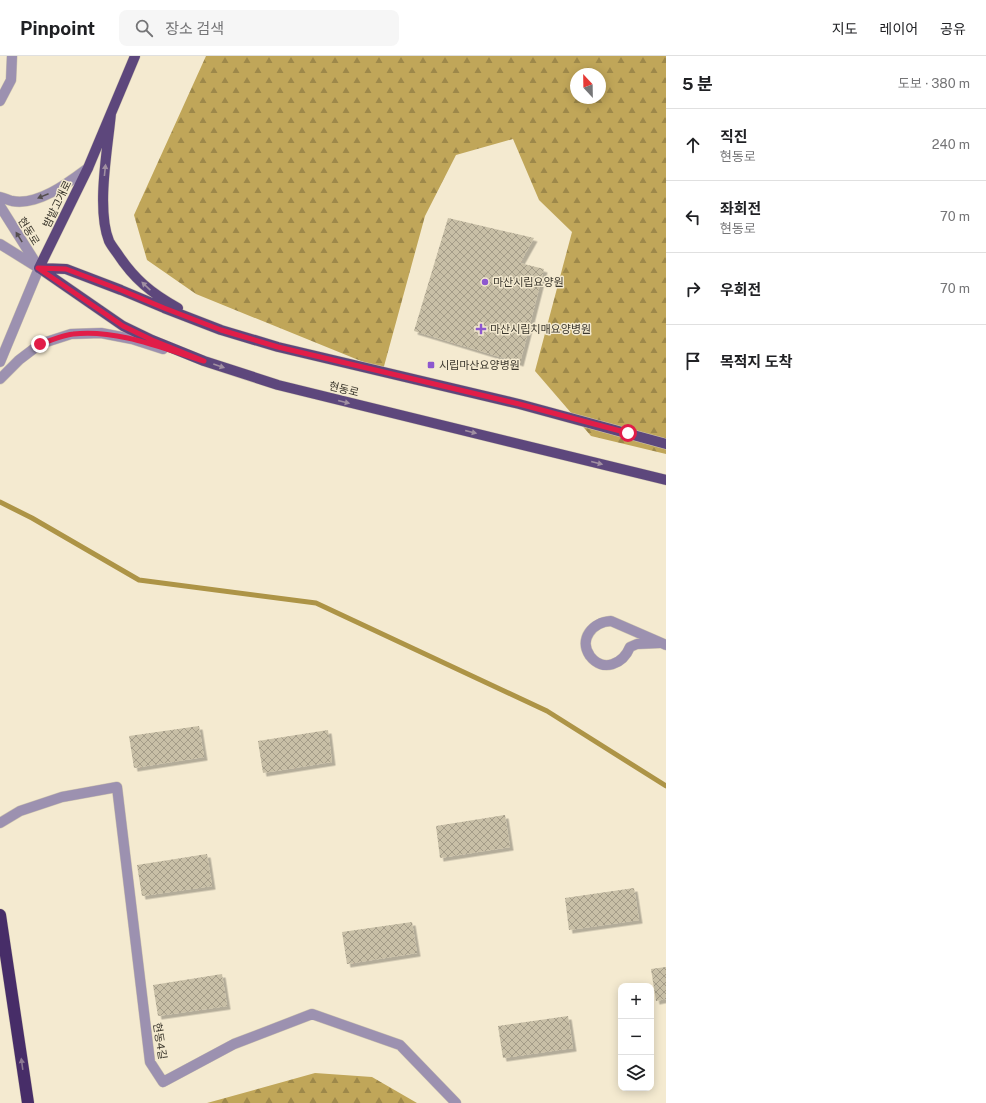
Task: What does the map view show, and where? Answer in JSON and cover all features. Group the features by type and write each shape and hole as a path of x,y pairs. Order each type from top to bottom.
{"highway":[{"path":"0,915 28,1103"}],"main road":[{"name":"밤밭고개로","path":"38,268 88,168 135,56"},
{"path":"111,113 103,190 103,217 109,241 125,266 154,294 202,323"},
{"path":"38,268 66,269 221,330 278,347 519,404 666,444"},
{"name":"현동로","path":"38,268 123,326 152,340 204,361 278,385 666,480"}],"street":[{"path":"0,101 11,80 12,56"},
{"path":"0,197 13,202 31,200 59,189 88,168"},
{"name":"현동로","path":"0,206 38,268"},
{"path":"0,244 38,268"},
{"name":"밤밭고개로","path":"0,362 38,268"},
{"path":"0,379 19,360 40,344 72,334 101,333 132,339 204,361"},
{"path":"611,622 663,644 637,644 630,647 623,660 617,664 610,665 602,664 590,656 587,650 586,642 588,635 597,624 611,622"},
{"name":"현동4길","path":"0,823 20,811 62,797 117,787 150,1062 163,1082 234,1044 312,1014 400,1045 456,1103"}],"green space":[{"path":"206,56 666,56 666,454 591,436 535,371 572,232 539,200 513,139 456,155 425,216 383,370 196,294 147,260 134,215"},
{"path":"315,1073 372,1077 417,1103 207,1103"}],"building":[{"name":"마산시립요양원","path":"448,218 534,238 520,263 544,269 520,363 414,331"},
{"path":"199,726 204,757 134,768 129,736"},
{"path":"328,730 332,762 263,773 258,741"},
{"path":"505,815 510,847 440,858 436,826"},
{"path":"207,854 212,886 142,896 137,865"},
{"path":"634,888 639,920 569,930 565,898"},
{"path":"412,922 417,953 347,964 342,932"},
{"path":"666,967 666,999 656,1001 651,969"},
{"path":"222,974 227,1006 158,1016 153,985"},
{"path":"568,1016 573,1048 503,1058 498,1026"}],"waterway":[{"path":"0,502 32,518 139,580 316,603 547,711 666,786"}],"place":[{"name":"마산시립요양원","path":"485,282"},
{"name":"마산시립치매요양병원","path":"481,329"},
{"name":"시립마산요양병원","path":"431,365"}],"route":[{"path":"40,344 72,334 101,333 132,339 204,361 152,340 123,326 38,268 66,269 221,330 278,347 519,404 628,433"}]}
